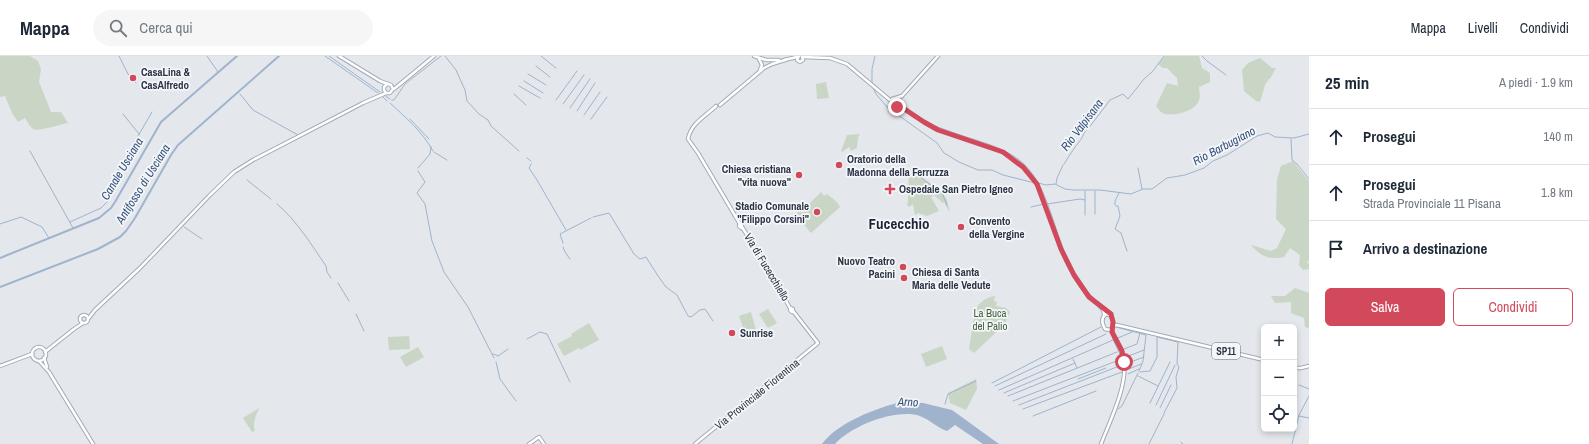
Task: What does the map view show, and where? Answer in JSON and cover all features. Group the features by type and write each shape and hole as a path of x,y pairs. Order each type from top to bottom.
{"main road":[{"path":"340,56 380,81 391,85 401,82"},
{"path":"49,372 44,358 45,352 74,329 86,322 95,310 140,268 228,178 257,158 378,95 391,93 393,89 401,82 434,56"},
{"path":"754,56 766,60 825,58 840,61 851,66 886,95 901,102"},
{"path":"894,99 902,96 938,56"},
{"path":"759,58 762,65"},
{"path":"758,72 766,60"},
{"path":"766,60 767,66"},
{"path":"758,72 767,66 785,60"},
{"name":"Via di Fucecchiello","path":"758,72 700,119 689,135 689,142 698,153 792,309 818,343"},
{"path":"380,81 386,93"},
{"path":"378,95 388,84"},
{"path":"391,85 393,89"},
{"path":"897,107 901,102 902,96"},
{"path":"894,99 892,105 906,110"},
{"name":"SP11","path":"901,102 906,110 938,130 1007,154 1023,167 1036,183 1069,266 1086,293 1103,310 1104,315 1102,324 1107,330 1110,330 1116,325 1122,326 1261,359"},
{"name":"SP11","path":"1098,305 1110,313 1112,318"},
{"path":"74,329 82,316 85,316 95,310"},
{"name":"SP11","path":"1104,315 1108,314 1116,323 1122,326"},
{"path":"85,316 88,319"},
{"path":"1101,444 1125,376 1123,356 1114,337 1112,318"},
{"path":"80,320 83,323"},
{"path":"1107,330 1114,337"},
{"name":"Via Provinciale Fiorentina","path":"695,444 818,343"},
{"path":"0,366 32,354 33,350 36,348 40,347 43,349 53,345"},
{"path":"32,354 33,358"},
{"path":"19,360 33,358 39,361 49,372 93,444"},
{"path":"39,361 44,358"},
{"path":"1297,368 1309,366"},
{"path":"529,444 539,437 544,444"}],"green space":[{"path":"0,56 30,56 38,61 41,69 39,82 51,112 61,112 68,123 36,130 32,128 25,118 18,122 12,113 5,96 0,97"},
{"path":"1165,56 1199,56 1202,68 1210,73 1210,82 1199,87 1199,100 1190,110 1175,114 1165,114 1156,106 1167,83 1178,86 1177,78 1167,68 1163,68 1158,64"},
{"path":"1260,58 1272,68 1276,68 1265,85 1260,102 1256,101 1244,91 1242,70 1248,63"},
{"path":"826,82 829,98 817,99 816,84"},
{"path":"860,134 857,148 851,151 849,147 842,152 841,151 847,135"},
{"path":"1293,161 1309,181 1309,261 1307,262 1309,264 1309,269 1303,270 1299,265 1300,255 1290,248 1284,257 1269,258 1262,255 1251,245 1271,251 1277,248 1286,229 1276,219 1277,179 1281,166"},
{"path":"910,169 942,192 947,200 950,213 944,202 942,203 934,195 931,197 939,211 927,216 918,213 915,215 913,204 909,207 907,205"},
{"name":"Stadio Comunale \"Filippo Corsini\"","path":"821,192 824,196 827,194 833,198 840,207 811,233 795,214 804,209"},
{"path":"1295,288 1309,293 1309,328 1305,327 1304,318 1291,313 1291,302 1275,303 1271,296 1285,296"},
{"name":"La Buca del Palio","path":"995,296 994,301 997,302 996,306 1006,308 1010,312 1005,324 974,353 969,349 973,322 978,306 987,298"},
{"path":"768,309 777,323 768,328 759,314"},
{"path":"751,312 756,330 745,333 739,316"},
{"path":"589,323 599,340 564,356 557,344 572,336 571,334"},
{"path":"409,336 410,349 389,350 388,337"},
{"path":"942,346 947,359 926,367 921,354"},
{"path":"418,347 424,357 406,367 400,357"},
{"path":"976,379 977,389 966,410 950,403 948,393"},
{"path":"259,408 254,422 255,431 252,432 243,418"}],"water":[{"name":"Arno","path":"901,402 923,403 952,410 999,444 983,444 955,425 947,431 920,416 899,414 874,420 863,425 842,437 835,444 822,444 837,429 858,417 880,408"}],"waterway":[{"path":"119,56 128,74 136,83"},
{"path":"207,56 218,72"},
{"name":"Canale Usciana","path":"0,258 99,218 111,208 161,122 237,56"},
{"name":"Antifosso di Usciana","path":"0,287 98,249 120,237 135,218 178,145 279,56"},
{"path":"325,56 378,93"},
{"path":"329,56 380,92"},
{"path":"392,100 394,100 405,84 441,56"},
{"path":"445,56 456,70 465,90 467,101 479,114 488,120 491,126 519,151"},
{"path":"541,56 556,68"},
{"path":"872,83 872,69 875,56"},
{"name":"Rio Valpisana","path":"1064,164 1085,132 1110,100 1123,94 1128,99 1164,56"},
{"path":"1202,56 1226,75"},
{"path":"536,66 550,77"},
{"path":"556,100 577,71"},
{"path":"528,74 546,85"},
{"path":"563,104 584,75"},
{"path":"570,108 590,79"},
{"path":"524,81 543,93"},
{"path":"577,111 595,83"},
{"path":"519,86 540,98"},
{"path":"872,86 876,94 887,107 937,143 944,153 959,162 978,170 992,170 1003,175 1035,183"},
{"path":"584,115 600,92"},
{"path":"240,94 253,110 298,135"},
{"path":"514,94 526,105"},
{"path":"384,95 390,99"},
{"path":"382,96 387,101"},
{"path":"591,119 607,97"},
{"path":"390,103 419,131 433,151"},
{"path":"70,222 101,208 108,201 105,193 152,112"},
{"path":"123,114 139,134"},
{"path":"410,119 429,139"},
{"name":"Rio Barbugiano","path":"1038,183 1046,185 1055,184 1065,189 1073,190 1100,190 1131,194 1143,189 1152,189 1167,178 1185,175 1204,168 1213,161 1227,155 1257,136 1268,133 1275,137 1294,138 1309,134"},
{"path":"1291,139 1292,160 1309,179"},
{"path":"418,168 430,154 431,147"},
{"path":"30,151 73,228"},
{"path":"434,152 447,160"},
{"path":"527,158 531,161"},
{"path":"531,164 529,168 566,230"},
{"name":"Rio Valpisana","path":"1056,184 1063,165"},
{"path":"1138,168 1142,189"},
{"path":"418,171 425,182 417,193 425,204 432,241 444,272 468,307 494,358"},
{"path":"912,171 942,193 947,205"},
{"path":"247,180 271,199"},
{"path":"1085,191 1085,215"},
{"path":"1095,191 1095,214"},
{"path":"1115,205 1115,201 1119,193"},
{"path":"1047,204 1080,199 1085,200"},
{"path":"277,204 303,233 326,266 327,272 331,278"},
{"path":"1031,207 1044,204"},
{"path":"1116,206 1118,206 1120,216 1115,229 1121,233 1127,251"},
{"path":"593,217 609,213 634,254 640,259 646,257 666,287 677,295 688,316 691,317 700,310 705,309 713,321"},
{"path":"0,224 21,217 42,227 49,238"},
{"path":"563,243 560,234 591,218"},
{"path":"184,227 202,239"},
{"path":"563,247 570,259"},
{"path":"338,283 349,301"},
{"path":"356,314 364,331"},
{"path":"992,383 1101,327"},
{"path":"1116,327 1146,335 1143,361 1139,371"},
{"path":"527,339 540,332 547,334 570,382"},
{"path":"1118,338 1132,332"},
{"path":"1124,349 1137,344 1140,333"},
{"path":"995,386 1106,334"},
{"path":"1140,372 1150,371 1157,357 1157,337 1178,342 1177,364 1179,367 1176,377 1177,388 1164,413"},
{"path":"999,390 1113,340"},
{"path":"493,354 498,356 508,349"},
{"path":"1126,357 1144,350"},
{"path":"1008,396 1117,352"},
{"path":"1128,363 1144,357"},
{"path":"1073,359 1077,368"},
{"path":"1013,401 1119,360"},
{"path":"496,362 500,379 516,401"},
{"path":"1150,403 1170,362"},
{"path":"1004,393 1075,363"},
{"path":"1129,369 1141,364"},
{"path":"1019,405 1122,365"},
{"path":"1156,405 1175,365"},
{"path":"1078,379 1106,368"},
{"path":"1128,374 1139,369"},
{"path":"1023,409 1122,372"},
{"path":"1118,409 1122,406 1138,373"},
{"path":"1138,376 1158,386"},
{"path":"945,404 948,394 976,381"},
{"path":"1160,408 1171,385"},
{"path":"1299,385 1309,389"},
{"path":"1033,416 1096,391"},
{"path":"1292,444 1299,415 1309,396"},
{"path":"1149,444 1164,414"},
{"path":"1299,416 1309,418"}],"place":[{"name":"CasaLina & CasAlfredo","path":"133,78"},
{"name":"Oratorio della Madonna della Ferruzza","path":"839,165"},
{"name":"Chiesa cristiana \"vita nuova\"","path":"799,175"},
{"name":"Ospedale San Pietro Igneo","path":"890,189"},
{"name":"Stadio Comunale \"Filippo Corsini\"","path":"817,212"},
{"name":"Convento della Vergine","path":"961,227"},
{"name":"Nuovo Teatro Pacini","path":"903,267"},
{"name":"Chiesa di Santa Maria delle Vedute","path":"904,278"},
{"name":"Sunrise","path":"732,333"}],"district":[{"name":"Fucecchio","path":"899,224"}],"route":[{"path":"897,107 906,110 938,130 1003,152 1017,161 1030,174 1037,184 1061,249 1074,275 1089,297 1111,314 1113,322 1112,332 1122,351 1124,362"}]}
